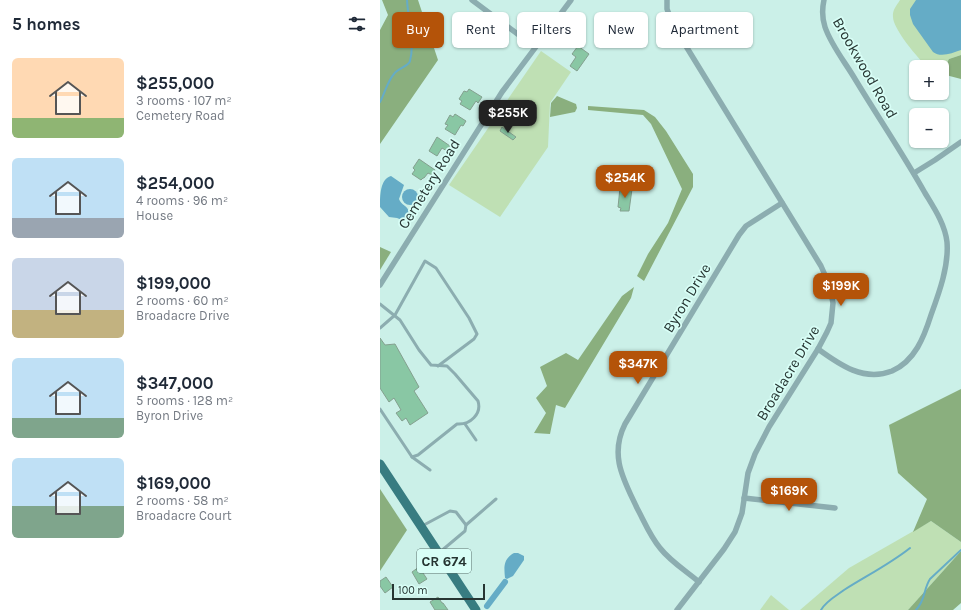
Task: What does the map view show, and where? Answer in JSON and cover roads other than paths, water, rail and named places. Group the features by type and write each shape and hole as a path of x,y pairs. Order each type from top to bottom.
{"main road":[{"name":"CR 674","path":"380,464 476,610"}],"street":[{"path":"472,0 517,34"},
{"name":"Cemetery Road","path":"561,12 570,0"},
{"name":"Broadacre Drive","path":"667,0 667,9 673,25 821,266 832,293 831,323 818,349 769,427 755,454 748,474 742,513 735,532 724,549 677,610"},
{"name":"Brookwood Road","path":"818,349 851,370 862,374 875,374 891,371 899,367 906,362 917,348 925,332 947,259 947,240 942,222 914,173 829,36 823,20 822,12 824,0"},
{"name":"Cemetery Road","path":"380,285 502,92 534,48"},
{"path":"914,173 961,142"},
{"name":"Byron Drive","path":"699,582 666,555 651,536 622,475 618,457 619,440 624,424 739,235 746,226 754,220 782,203"},
{"path":"744,498 835,508"}],"lane":[{"path":"380,328 395,315 425,261 436,268 469,318 477,334 474,339 438,366"},
{"path":"380,304 400,320 419,350 431,365 447,366 456,374 478,401 478,410 476,415 465,424 457,424 418,455 412,457"},
{"path":"380,410 412,457 430,470"},
{"path":"465,424 476,440"},
{"path":"439,553 465,531 466,525 496,499"},
{"path":"421,527 450,511 456,512 466,525"}],"water":[{"path":"916,0 961,0 961,50 943,55 933,52 913,24 910,15 910,9"},
{"path":"391,176 404,185 399,199 409,212 406,218 402,220 389,217 380,207 383,184 387,178"},
{"path":"407,189 413,189 418,194 416,203 413,205 407,205 402,200 402,194"},
{"path":"514,553 524,556 524,560 513,576 507,579 505,578 505,564 510,555"}],"waterway":[{"path":"380,102 392,77 410,61 412,39 407,0"},
{"path":"821,610 826,604 844,590 910,548"},
{"path":"916,610 923,598 930,579 961,550"},
{"path":"487,606 505,582"}]}
